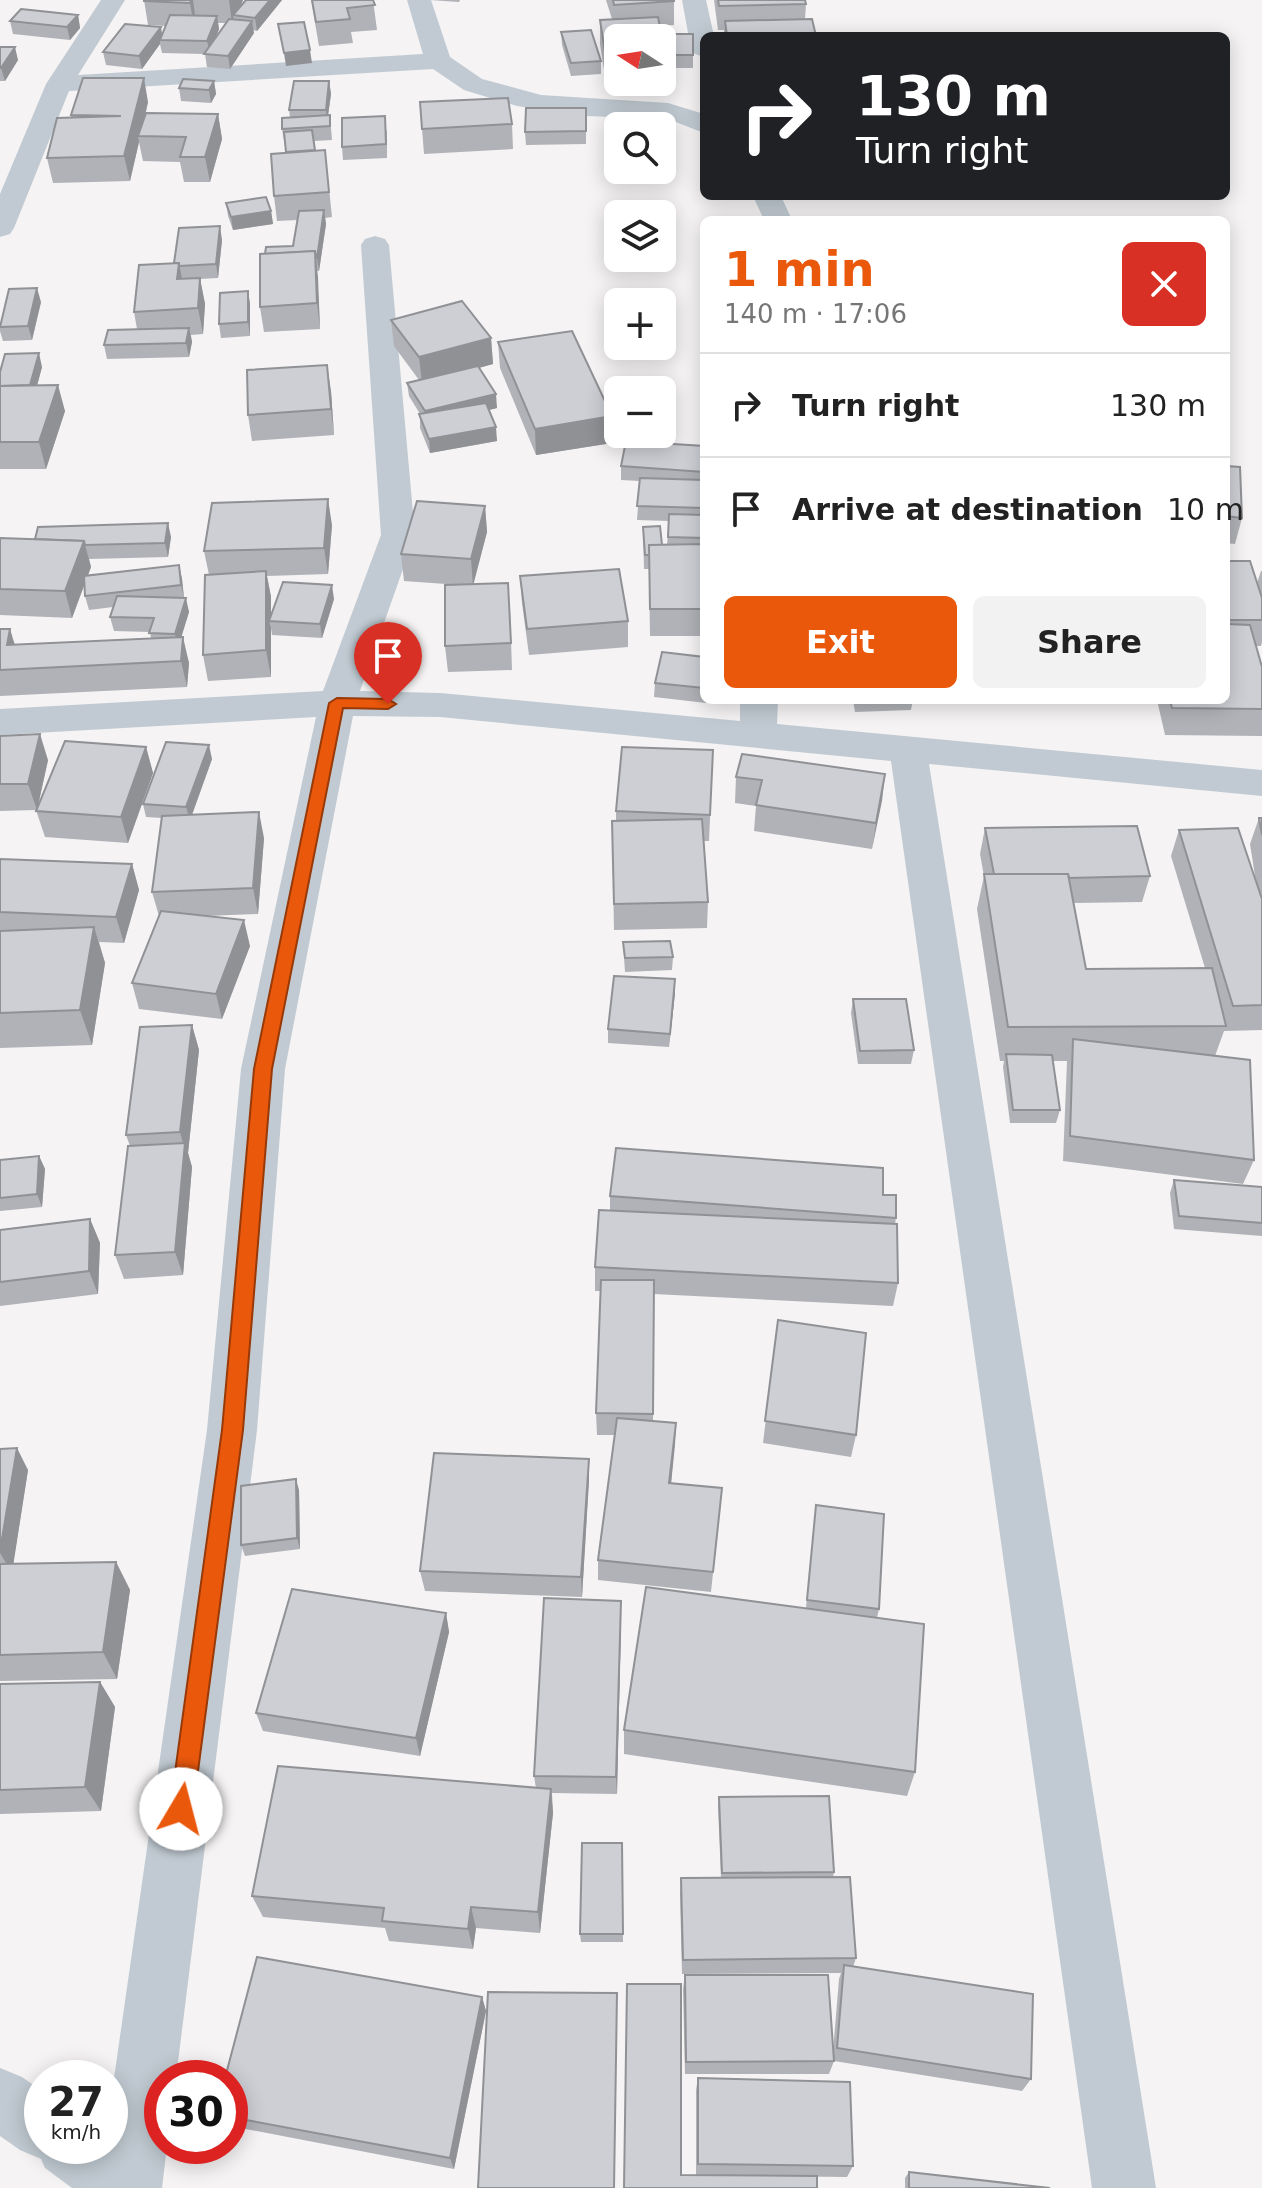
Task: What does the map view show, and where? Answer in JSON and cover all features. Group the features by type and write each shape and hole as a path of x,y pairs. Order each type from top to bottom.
{"street":[{"path":"0,228 59,84 113,0"},
{"path":"419,0 439,61 460,79 485,89 576,106 655,108 690,115 700,122"},
{"path":"694,0 701,32"},
{"path":"59,84 439,61"},
{"path":"93,2164 128,2188 232,1430 263,1069 337,703 398,535 375,245"},
{"path":"0,722 337,703 759,718 908,750 1262,783"},
{"path":"908,750 1124,2188"},
{"path":"0,2099 24,2116"}],"building":[{"path":"144,0 191,0 190,3"},
{"path":"246,0 270,0 255,18 233,15"},
{"path":"312,0 373,0 375,5 347,8 350,19 316,22"},
{"path":"613,0 674,0 674,1 614,5"},
{"path":"718,0 805,0 806,4 719,6"},
{"path":"21,9 78,15 67,27 10,21"},
{"path":"170,15 217,16 207,41 160,40"},
{"path":"658,17 659,24 604,24 604,46 600,20"},
{"path":"229,19 252,21 228,56 204,54"},
{"path":"812,19 815,32 726,32 725,21"},
{"path":"304,22 310,50 284,53 278,24"},
{"path":"125,24 161,27 139,56 103,52"},
{"path":"591,30 601,61 571,63 561,32"},
{"path":"676,34 693,34 693,55 676,55"},
{"path":"0,47 15,47 1,68 0,68"},
{"path":"83,78 144,78 124,156 47,158 57,118 121,116 71,115"},
{"path":"183,79 214,81 209,90 179,88"},
{"path":"294,81 329,81 326,110 289,110"},
{"path":"508,98 512,124 422,129 420,102"},
{"path":"526,108 586,108 586,131 525,132"},
{"path":"146,113 218,114 205,157 180,157 186,137 138,136"},
{"path":"330,115 330,126 282,129 282,118"},
{"path":"385,116 386,144 342,147 342,118"},
{"path":"312,130 315,150 286,152 284,132"},
{"path":"325,150 329,192 274,196 271,154"},
{"path":"266,197 271,211 231,217 226,203"},
{"path":"324,210 317,258 315,251 265,254 266,247 293,246 299,211"},
{"path":"220,226 216,264 179,266 179,263 174,263 179,228"},
{"path":"315,251 317,303 260,307 260,254"},
{"path":"179,263 177,279 200,278 198,308 134,312 139,265"},
{"path":"37,288 28,326 0,327 9,289"},
{"path":"248,291 248,322 219,324 220,293"},
{"path":"462,301 491,338 419,357 391,320"},
{"path":"189,328 186,343 104,345 108,330"},
{"path":"572,331 604,399 604,417 535,429 498,342"},
{"path":"39,353 30,385 0,386 5,354"},
{"path":"327,365 331,409 248,415 247,370"},
{"path":"478,366 496,394 425,411 407,383"},
{"path":"58,385 39,442 0,442 0,386"},
{"path":"486,403 496,427 429,439 419,414"},
{"path":"700,446 700,472 621,466 625,448"},
{"path":"1230,466 1240,467 1242,518 1230,516"},
{"path":"640,478 700,480 700,508 637,506"},
{"path":"328,499 324,548 204,551 212,503"},
{"path":"417,501 485,506 471,559 401,554"},
{"path":"669,514 700,515 700,538 668,537"},
{"path":"168,523 165,543 85,545 84,541 35,539 38,527"},
{"path":"660,526 662,545 649,545 650,555 645,555 643,527"},
{"path":"0,538 84,541 65,591 0,589"},
{"path":"700,544 700,609 650,609 649,545"},
{"path":"1230,561 1250,561 1262,598 1262,620 1230,620"},
{"path":"179,565 181,585 85,596 84,576"},
{"path":"619,569 628,621 527,629 520,576"},
{"path":"266,571 266,650 203,655 205,575"},
{"path":"283,582 332,585 320,624 269,621"},
{"path":"508,583 511,643 445,646 445,585"},
{"path":"117,596 186,598 175,634 149,633 154,618 110,617"},
{"path":"1230,624 1250,625 1262,667 1262,709 1172,708 1171,704 1230,704"},
{"path":"0,629 10,629 7,645 183,637 181,661 0,670"},
{"path":"662,652 700,657 700,688 655,683"},
{"path":"40,734 28,784 0,784 0,736"},
{"path":"65,741 146,747 121,817 36,811"},
{"path":"166,742 209,745 186,807 143,804"},
{"path":"622,747 713,750 710,815 616,811"},
{"path":"742,754 885,774 876,823 756,805 762,780 736,777"},
{"path":"259,812 253,888 152,892 162,816"},
{"path":"702,819 708,902 614,904 612,821"},
{"path":"1137,826 1150,876 1069,878 1068,874 994,874 985,828"},
{"path":"1238,828 1262,899 1262,1005 1233,1006 1179,830"},
{"path":"0,859 132,864 116,917 0,912"},
{"path":"984,874 1068,874 1086,969 1212,968 1226,1026 1008,1027"},
{"path":"161,911 244,920 216,994 132,983"},
{"path":"94,927 80,1010 0,1013 0,931"},
{"path":"670,941 673,957 625,958 623,942"},
{"path":"614,976 675,979 670,1034 608,1029"},
{"path":"853,999 906,999 914,1050 860,1051"},
{"path":"192,1025 180,1132 126,1135 140,1027"},
{"path":"1073,1039 1250,1060 1254,1160 1070,1136"},
{"path":"1006,1054 1052,1055 1060,1110 1013,1110"},
{"path":"185,1143 175,1252 115,1255 128,1146"},
{"path":"616,1148 883,1168 883,1195 896,1195 896,1218 610,1196"},
{"path":"39,1156 37,1194 0,1198 0,1160"},
{"path":"1174,1180 1262,1187 1262,1223 1179,1216"},
{"path":"599,1210 897,1224 898,1283 595,1267"},
{"path":"90,1219 89,1271 0,1282 0,1230"},
{"path":"601,1280 654,1280 653,1414 596,1413"},
{"path":"778,1320 866,1333 856,1435 765,1421"},
{"path":"617,1418 676,1423 669,1483 722,1488 713,1572 598,1560"},
{"path":"17,1448 0,1551 0,1449"},
{"path":"434,1453 589,1459 581,1577 420,1571"},
{"path":"296,1479 297,1538 241,1545 241,1486"},
{"path":"816,1505 884,1514 879,1609 807,1600"},
{"path":"116,1562 103,1652 0,1655 0,1564"},
{"path":"646,1587 924,1624 915,1772 624,1730"},
{"path":"292,1589 446,1613 416,1738 256,1713"},
{"path":"544,1598 621,1601 616,1777 534,1776"},
{"path":"100,1682 85,1787 0,1790 0,1684"},
{"path":"278,1766 551,1789 538,1912 471,1907 468,1929 382,1921 384,1908 252,1896"},
{"path":"829,1796 834,1872 722,1873 719,1797"},
{"path":"582,1843 622,1843 623,1934 580,1934"},
{"path":"850,1877 856,1958 683,1960 681,1878"},
{"path":"257,1957 482,1997 450,2158 248,2120 248,2060 230,2060"},
{"path":"844,1965 1033,1994 1031,2079 837,2048"},
{"path":"685,1975 828,1975 834,2061 686,2062"},
{"path":"627,1984 681,1984 681,2175 817,2176 817,2188 624,2188"},
{"path":"488,1992 617,1993 614,2188 478,2188"},
{"path":"698,2078 850,2082 853,2166 698,2164"},
{"path":"909,2172 1050,2188 909,2188"}],"route":[{"path":"181,1809 232,1430 263,1069 337,703 388,704"}]}
